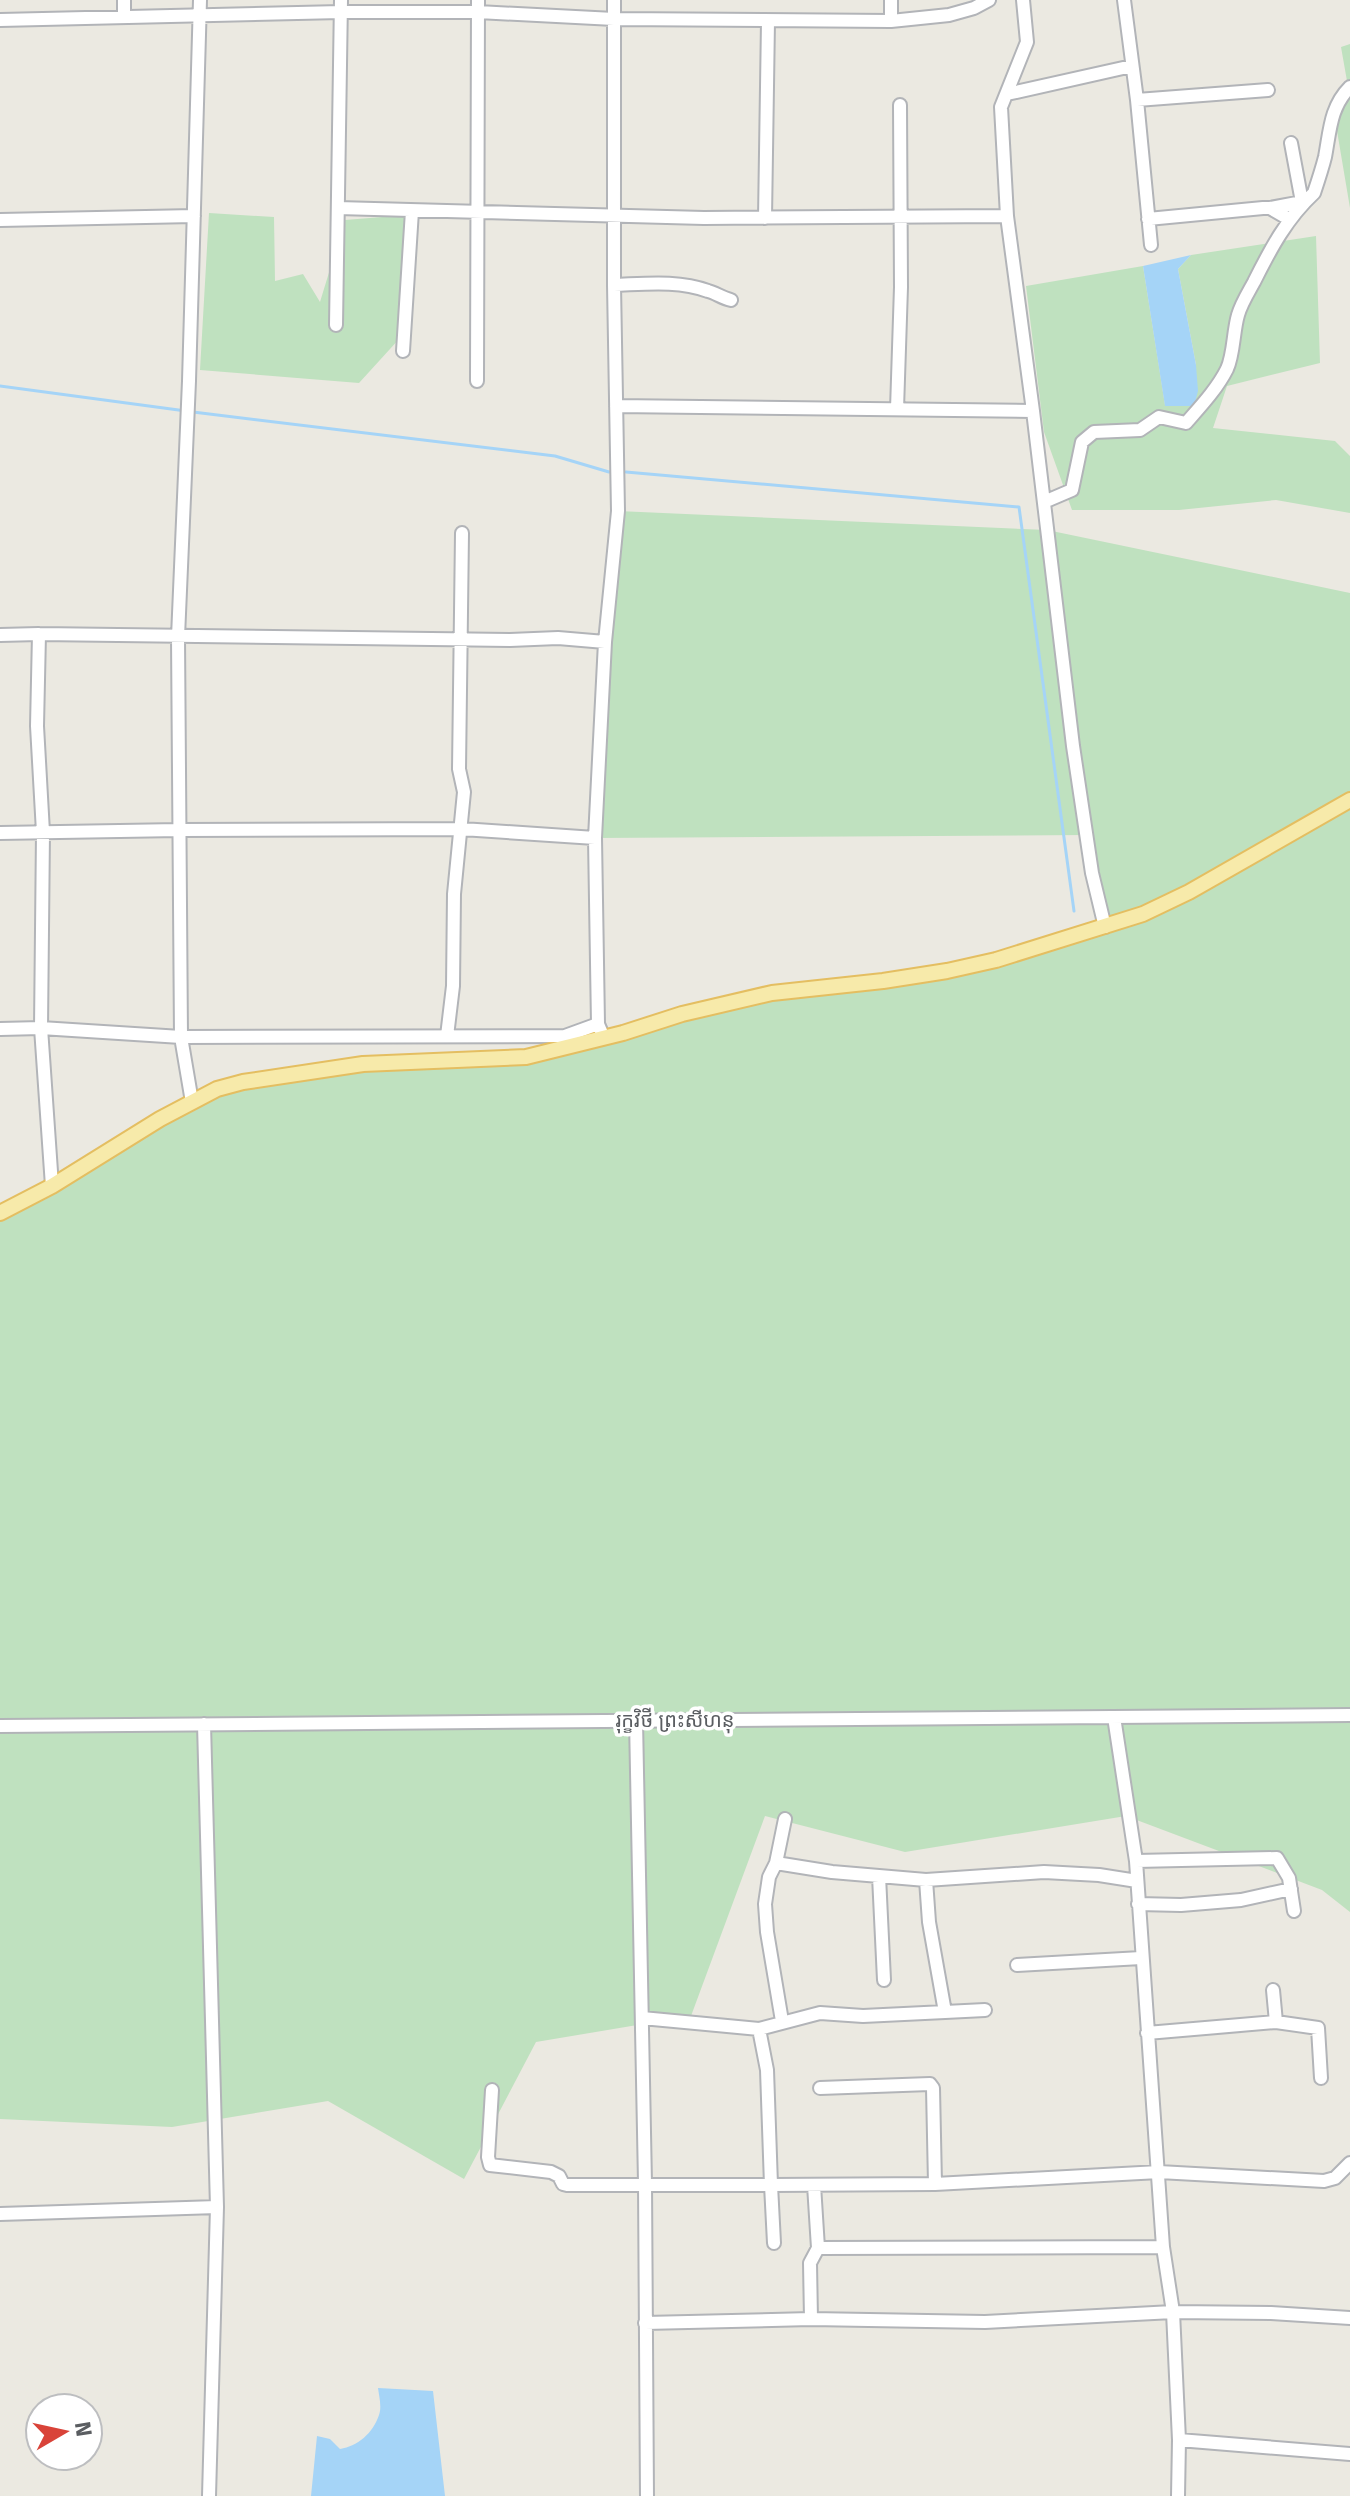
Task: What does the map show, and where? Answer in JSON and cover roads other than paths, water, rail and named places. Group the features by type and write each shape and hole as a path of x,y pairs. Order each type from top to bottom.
{"main road":[{"path":"0,1213 217,1089 243,1082 363,1064 526,1057 601,1031 772,993 883,981 996,960 1143,914 1189,892 1350,800"}],"street":[{"path":"124,0 124,17"},
{"path":"192,1102 181,1037 178,637 200,0"},
{"path":"0,1029 41,1028 181,1037 565,1036 601,1031 595,838 605,642 618,511 614,0"},
{"path":"891,0 891,21"},
{"path":"0,20 341,6 478,6 614,19 891,21 949,15 989,0"},
{"path":"1023,0 1027,42 1001,107 1007,216 1077,776 1092,873 1105,927"},
{"path":"1128,0 1151,245"},
{"path":"336,325 341,6"},
{"path":"477,381 478,6"},
{"path":"765,218 768,21"},
{"path":"1007,94 1132,66"},
{"path":"1148,219 1270,208 1302,202 1314,193 1325,155 1330,120 1343,93 1350,87"},
{"path":"1137,100 1268,90"},
{"path":"897,409 900,105"},
{"path":"1044,502 1072,490 1082,442 1094,432 1140,430 1159,417 1186,423 1202,405 1227,368 1238,313 1265,259 1289,219 1299,211 1302,202 1291,143"},
{"path":"338,208 765,218 1007,216"},
{"path":"1270,208 1289,219"},
{"path":"403,351 412,211"},
{"path":"0,220 194,216"},
{"path":"614,285 684,285 731,300"},
{"path":"616,406 1033,411"},
{"path":"447,1036 453,986 454,894 464,792 459,769 462,533"},
{"path":"39,634 37,726 43,832 41,1028 52,1186"},
{"path":"0,635 558,638 605,642"},
{"path":"0,833 462,829 595,838"},
{"path":"429,1061 431,1036"},
{"name":"រុក្ខវិថី ព្រះសីហនុ","path":"0,1726 1350,1715"},
{"path":"1114,1717 1136,1861 1163,2247 1173,2312 1179,2440 1178,2496"},
{"path":"636,1720 645,2183 647,2496"},
{"path":"204,1724 217,2207 209,2496"},
{"path":"782,2021 765,1917 769,1877 776,1863 785,1819"},
{"path":"1136,1861 1274,1858 1281,1862 1291,1889 1294,1911"},
{"path":"776,1863 832,1872 926,1880 1044,1872 1137,1881"},
{"path":"879,1876 884,1980"},
{"path":"926,1880 929,1922 945,2012"},
{"path":"1138,1904 1181,1905 1241,1900 1291,1889"},
{"path":"1017,1965 1141,1958"},
{"path":"1273,1990 1276,2022"},
{"path":"642,2018 759,2029 820,2013 863,2016 985,2010"},
{"path":"1147,2033 1276,2022 1318,2028 1321,2078"},
{"path":"759,2029 767,2070 774,2243"},
{"path":"820,2088 930,2084 933,2088 935,2184"},
{"path":"492,2090 490,2165 551,2172 559,2176 563,2184 935,2184 1159,2172 1324,2181 1335,2178 1350,2163"},
{"path":"811,2319 810,2263 818,2248 814,2185"},
{"path":"0,2214 217,2207"},
{"path":"818,2248 1163,2247"},
{"path":"645,2323 811,2319 985,2322 1173,2312 1350,2318"},
{"path":"1179,2440 1350,2454"}],"water":[{"path":"1191,255 1178,269 1198,391 1194,406 1165,406 1143,266"},
{"path":"378,2388 433,2391 445,2496 311,2496 317,2436 330,2439 340,2449 364,2438 379,2415"}],"waterway":[{"path":"0,386 186,411"},
{"path":"193,412 555,456 609,472"},
{"path":"626,472 1019,507 1074,911"}]}
